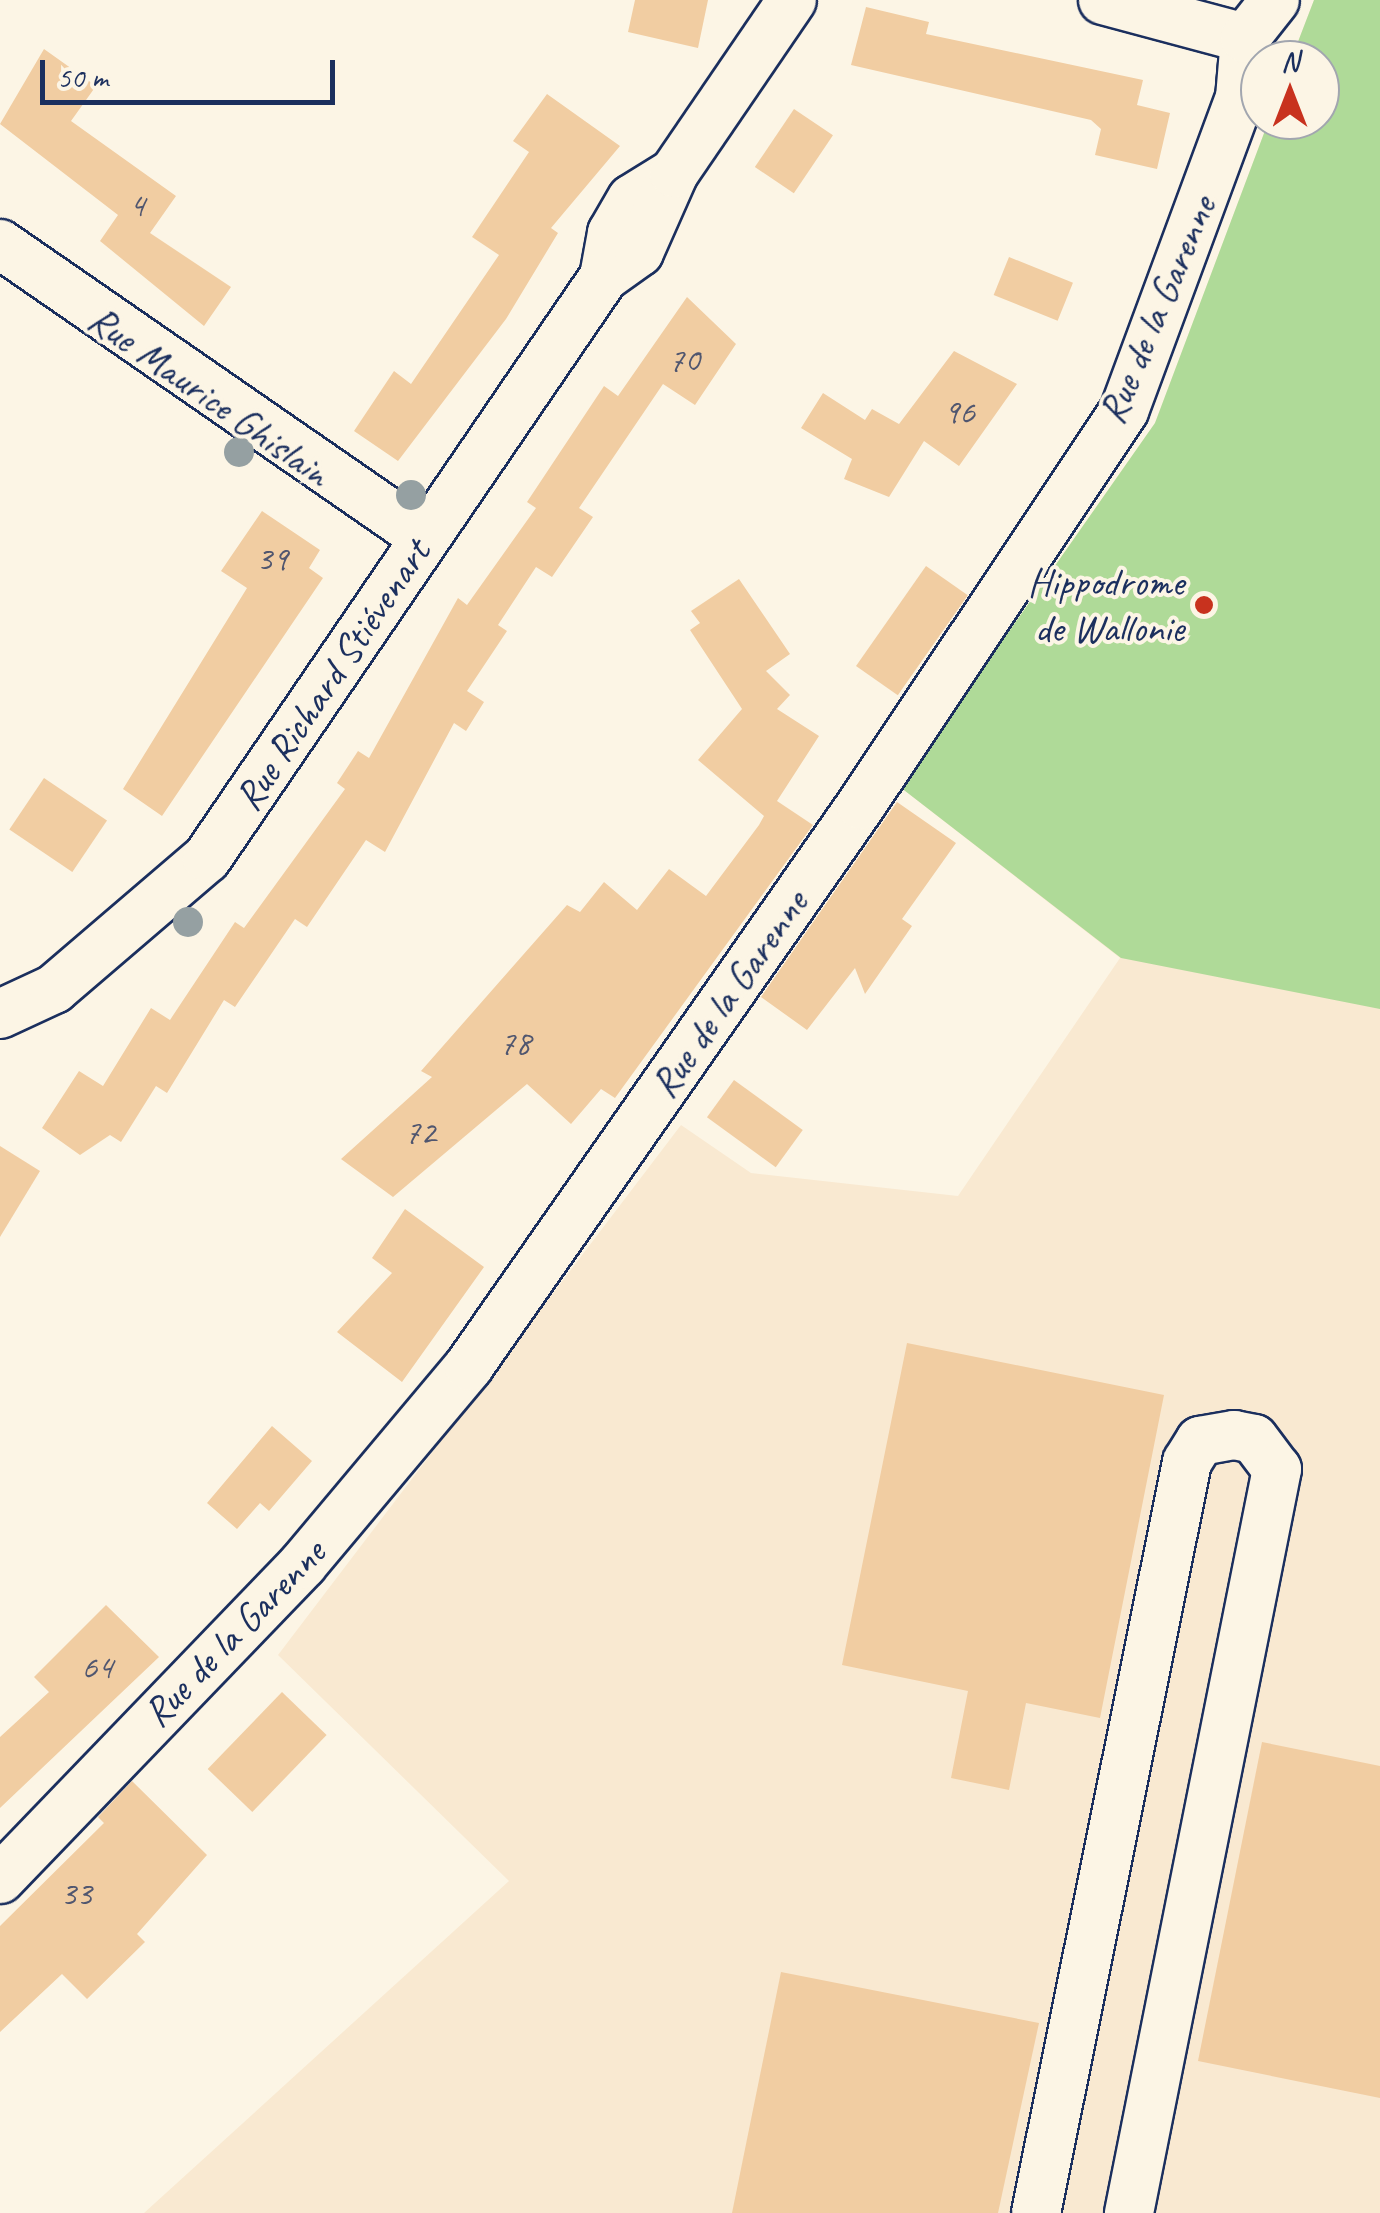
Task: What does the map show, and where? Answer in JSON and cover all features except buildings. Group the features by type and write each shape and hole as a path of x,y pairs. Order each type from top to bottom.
{"street":[{"name":"Rue Richard Stiévenart","path":"0,1014 54,989 206,858 604,277 639,252 674,172 792,0"},
{"path":"1103,0 1246,38 1276,0"},
{"name":"Rue de la Garenne","path":"0,1879 303,1564 458,1380 861,805 1124,412 1240,98 1246,38"},
{"name":"Rue Maurice Ghislain","path":"0,244 425,538"},
{"path":"0,1052 54,989"},
{"path":"1036,2213 1188,1462 1200,1441 1234,1435 1254,1440 1276,1469 1128,2213"}],"shaded area":[{"path":"1314,0 1380,18 1380,2213 144,2213 509,1881 278,1655 681,1125 751,1173 958,1196 1120,958 900,787 1155,423 1261,140 1340,140 1340,40 1299,40"}],"green space":[{"name":"Hippodrome de Wallonie","path":"1314,0 1380,0 1380,1009 1121,958 900,787 1155,423 1261,140 1340,140 1340,40 1299,40"}],"place":[{"name":"Hippodrome de Wallonie","path":"1204,605"}]}
